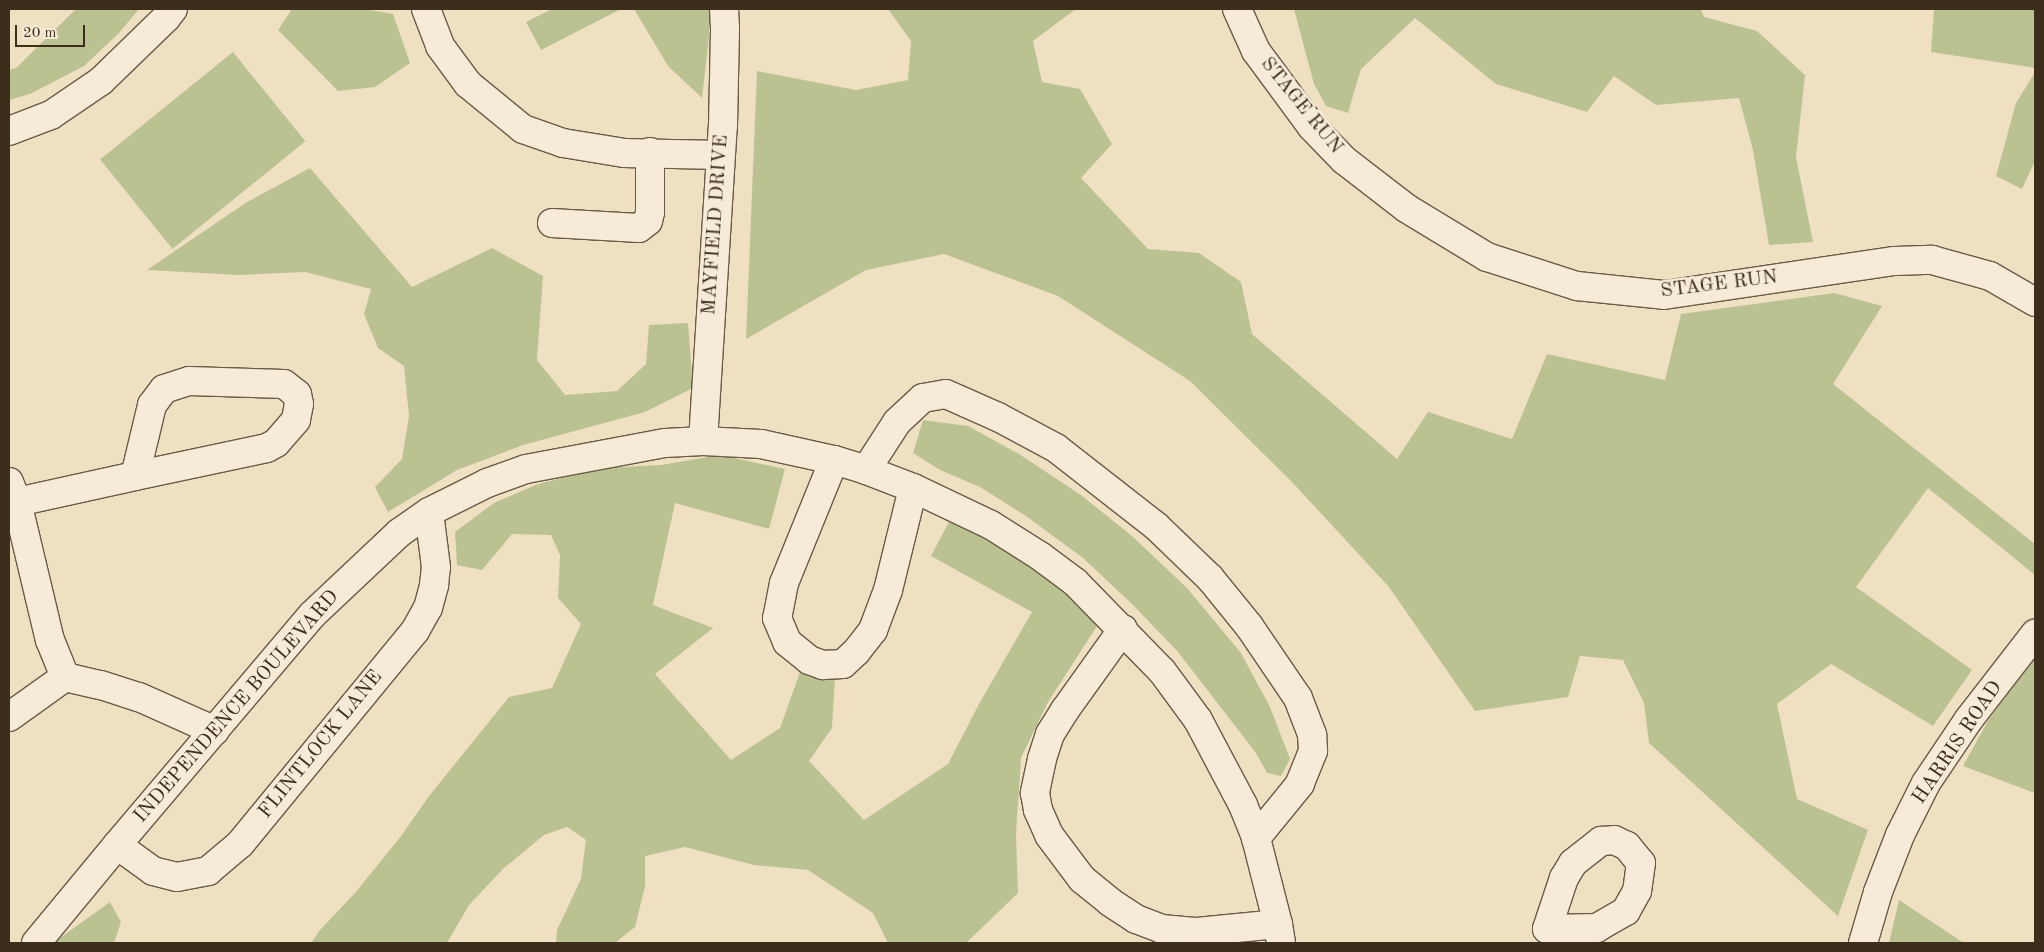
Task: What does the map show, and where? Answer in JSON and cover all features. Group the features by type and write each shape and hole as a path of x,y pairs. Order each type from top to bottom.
{"street":[{"path":"9,131 51,116 101,81 173,9"},
{"path":"426,9 440,46 468,84 523,129 563,143 625,153 650,152 720,155"},
{"name":"MAYFIELD DRIVE","path":"703,441 724,87 726,28 724,9"},
{"name":"STAGE RUN","path":"1237,9 1256,51 1312,127 1344,160 1406,208 1487,257 1577,286 1664,295 1895,261 1932,260 1990,276 2035,302"},
{"path":"552,223 639,228 648,221 650,212 650,152"},
{"path":"65,677 50,640 13,492 135,476 267,448 276,443 296,420 299,404 297,394 284,384 189,381 164,389 152,405 135,476"},
{"path":"866,470 898,422 923,398 946,394 998,416 1056,448 1157,527 1210,578 1249,626 1298,698 1312,735 1314,751 1300,784 1256,838"},
{"name":"INDEPENDENCE BOULEVARD","path":"36,943 312,615 399,533 429,512 487,483 526,469 665,443 703,441 761,444 834,460 866,470 913,488 991,525 1040,556 1076,582 1162,671 1198,720 1243,804 1256,838 1279,934"},
{"path":"834,460 784,583 777,618 787,642 809,660 823,665 843,664 856,652 873,630 888,590 913,488"},
{"name":"FLINTLOCK LANE","path":"117,845 154,871 177,877 208,870 240,844 415,631 428,608 434,585 436,566 429,512"},
{"path":"1123,629 1050,734 1042,759 1035,793 1038,810 1049,835 1082,879 1110,902 1145,922 1162,928 1195,932 1279,934"},
{"name":"HARRIS ROAD","path":"1863,943 1881,884 1900,835 1926,783 1969,719 2035,634"},
{"path":"9,717 65,677 101,685 139,697 215,732"}],"green space":[{"path":"76,9 139,9 119,33 84,66 30,94 9,100 9,70 16,68"},
{"path":"292,9 365,9 393,14 410,63 375,87 338,91 278,30"},
{"path":"552,9 621,9 541,50 526,22"},
{"path":"634,9 710,9 709,37 702,98 668,66"},
{"path":"888,9 1076,9 1033,41 1042,82 1080,89 1112,144 1081,178 1148,249 1199,253 1241,282 1252,334 1397,459 1428,412 1512,439 1547,354 1665,380 1681,314 1834,293 1882,306 1833,384 2035,544 2035,575 1928,488 1856,587 1972,670 1933,726 1831,664 1777,704 1797,799 1868,830 1838,916 1649,743 1644,703 1623,660 1580,656 1568,697 1475,711 1389,587 1292,482 1190,381 1058,296 944,254 866,270 746,339 757,71 856,90 908,80 911,41"},
{"path":"1294,9 1701,9 1704,17 1757,31 1805,75 1796,157 1813,242 1769,245 1753,150 1739,98 1656,105 1614,76 1587,112 1496,84 1415,18 1361,69 1348,113 1326,106 1314,84"},
{"path":"1934,9 2035,9 2035,68 1931,52"},
{"path":"233,52 305,141 172,249 100,160"},
{"path":"2035,72 2035,161 2022,189 1996,176 2016,103"},
{"path":"310,168 412,287 492,248 543,276 537,360 565,395 617,391 646,364 649,325 688,323 693,388 645,412 523,445 457,470 388,512 375,487 402,459 409,416 404,366 378,348 364,314 371,289 305,272 239,275 147,270 247,202"},
{"path":"923,420 968,426 1019,454 1081,495 1132,536 1187,588 1241,653 1270,707 1290,759 1281,776 1267,773 1256,753 1178,652 1133,605 1083,558 1026,516 980,487 940,470 913,453"},
{"path":"720,455 785,469 769,529 675,503 653,605 713,628 655,674 731,760 780,728 800,672 835,677 832,728 809,761 864,820 948,764 979,704 1032,612 931,556 952,516 1024,558 1099,623 1048,702 1021,758 1016,834 1018,893 966,943 888,943 873,913 808,870 754,865 685,847 645,856 645,886 635,927 615,943 556,943 557,930 581,879 586,840 567,827 544,835 504,868 469,905 447,943 311,943 401,836 429,796 509,697 552,688 581,624 558,598 560,555 551,535 512,534 482,570 457,565 455,532 494,503 538,484 602,468 661,465"},
{"path":"2035,658 2035,793 1963,766 1989,719"},
{"path":"1899,900 1964,943 1889,943"},
{"path":"110,902 121,922 114,943 53,943"}]}
